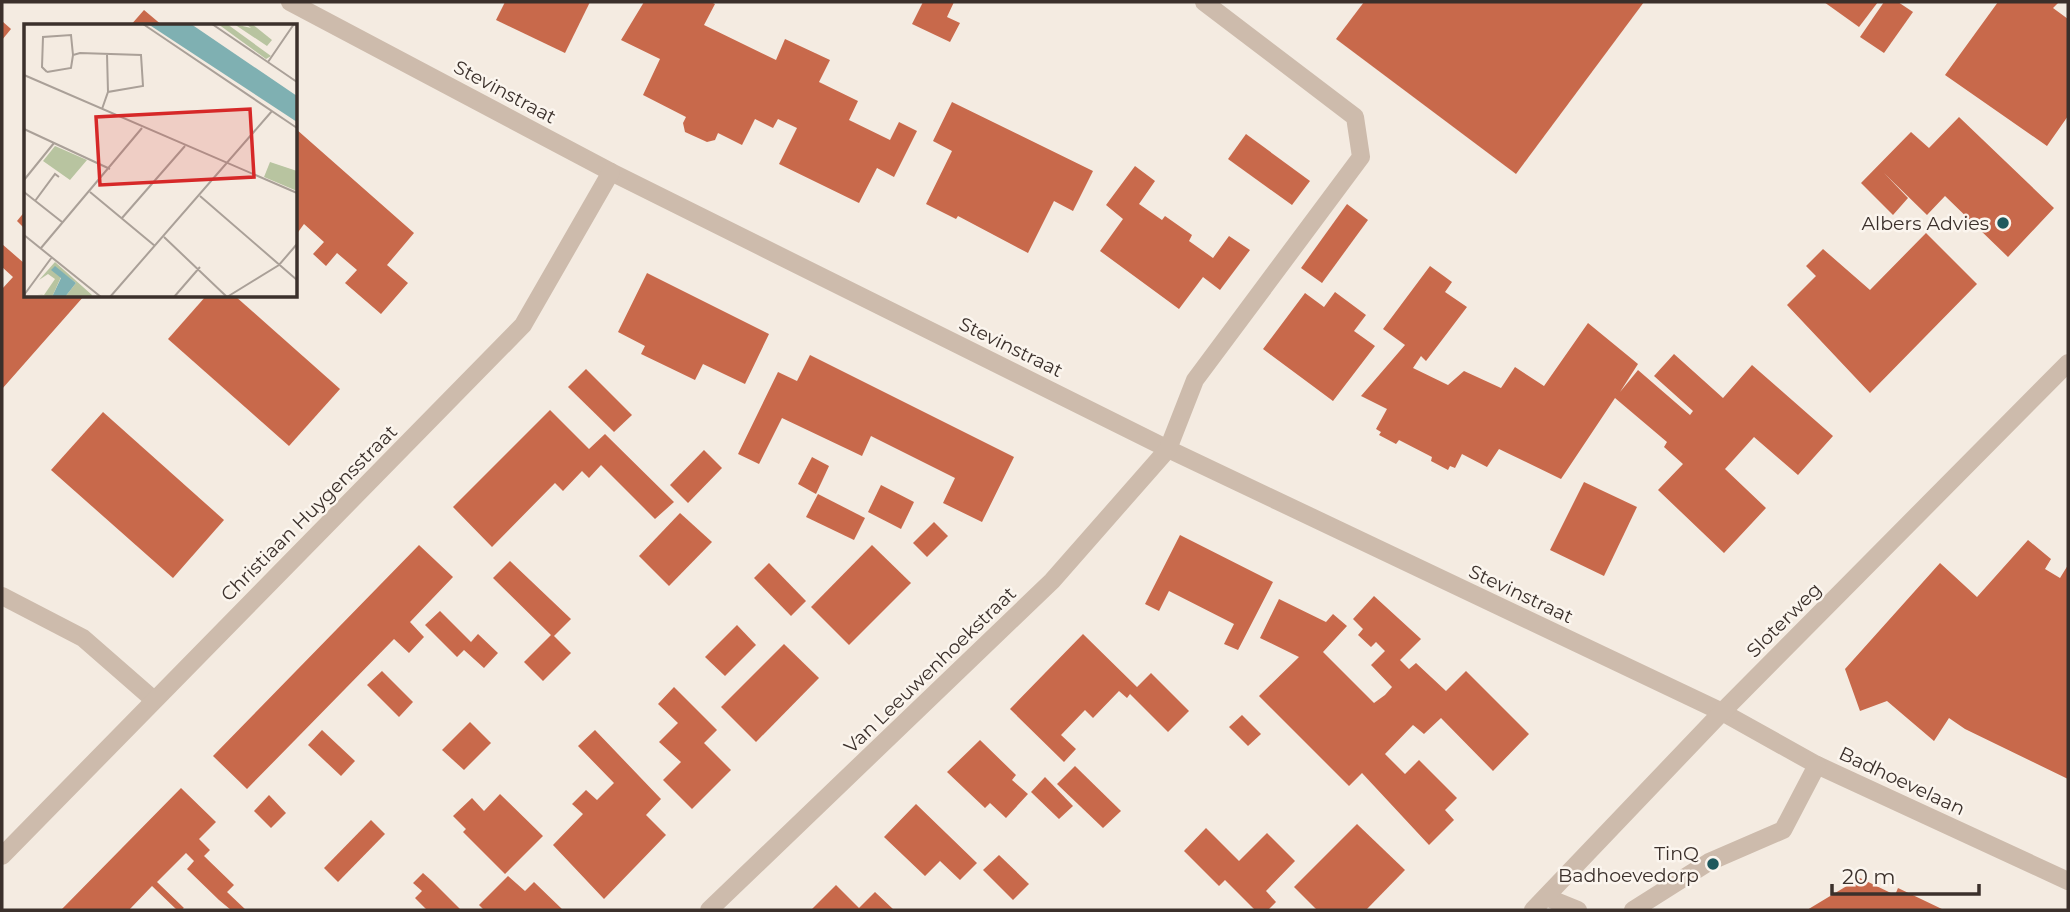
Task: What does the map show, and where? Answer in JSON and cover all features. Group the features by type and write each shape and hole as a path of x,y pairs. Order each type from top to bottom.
{"street":[{"name":"Stevinstraat","path":"290,2 611,172 1168,449 1722,712"},
{"name":"Van Leeuwenhoekstraat","path":"709,910 1052,581 1168,449 1195,380 1362,157 1355,117 1204,2"},
{"name":"Christiaan Huygensstraat","path":"2,856 523,325 611,172"},
{"name":"Sloterweg","path":"1533,910 1552,903 1722,712 2068,363"},
{"path":"2,596 83,638 154,700"},
{"name":"Badhoevelaan","path":"1722,712 1817,765 2068,881"},
{"path":"1633,910 1709,862 1783,830 1817,765"},
{"path":"1552,903 1578,910"}],"building":[{"path":"505,2 590,2 565,53 496,20"},
{"path":"644,2 711,2 715,4 704,25 776,60 785,39 830,60 819,82 858,101 849,120 890,140 899,122 917,131 894,177 877,168 859,203 779,164 797,128 778,119 773,128 755,119 742,145 718,133 715,140 707,142 685,132 683,123 686,117 643,95 660,59 621,40"},
{"path":"923,2 954,2 947,17 960,23 950,42 912,24"},
{"path":"1364,2 1644,2 1516,174 1336,39"},
{"path":"1824,2 1878,2 1859,27"},
{"path":"1884,2 1898,2 1913,12 1884,53 1860,37"},
{"path":"1998,2 2059,2 2053,8 2068,19 2068,116 2047,146 1945,75"},
{"path":"144,10 161,24 132,24"},
{"path":"2,21 11,29 2,40"},
{"path":"952,102 1093,171 1073,211 1054,201 1028,253 958,216 956,219 926,204 952,151 933,141"},
{"path":"1959,117 2054,208 2008,257 1945,196 1927,215 1884,173 1908,198 1893,215 1861,183 1911,132 1929,148"},
{"path":"298,131 414,233 387,265 408,283 381,314 345,283 357,270 337,253 326,266 313,254 324,242 304,224 298,232"},
{"path":"1246,134 1310,181 1292,205 1228,159"},
{"path":"1135,166 1155,181 1139,204 1162,220 1165,216 1192,235 1189,241 1213,258 1229,236 1250,250 1220,290 1203,277 1179,309 1100,251 1123,219 1106,205"},
{"path":"1347,204 1368,220 1322,283 1301,268"},
{"path":"24,212 24,228 17,221"},
{"path":"1926,233 1977,284 1870,393 1787,305 1816,276 1806,266 1823,249 1870,290"},
{"path":"2,244 24,263 24,298 82,298 2,389 2,289 13,277 2,267"},
{"path":"1430,266 1452,282 1445,292 1467,307 1426,361 1421,356 1413,368 1448,385 1464,371 1501,388 1515,367 1544,386 1588,323 1638,364 1620,392 1638,370 1690,415 1693,411 1654,376 1674,354 1723,398 1752,365 1833,436 1798,475 1754,437 1725,469 1766,508 1724,553 1658,490 1683,464 1664,447 1667,442 1615,398 1561,479 1499,449 1487,467 1462,454 1455,468 1450,466 1448,470 1431,461 1432,457 1399,440 1396,444 1379,435 1381,432 1376,429 1387,409 1361,396 1405,345 1383,329"},
{"path":"647,273 769,334 745,384 703,364 695,380 641,354 645,346 618,332"},
{"path":"1335,292 1366,315 1354,331 1375,346 1333,401 1263,349 1305,293 1324,307"},
{"path":"204,298 237,298 340,389 289,446 168,339"},
{"path":"810,355 1014,457 982,522 943,503 955,478 871,436 862,456 782,418 759,464 738,454 778,372 797,381"},
{"path":"586,369 632,415 614,432 568,387"},
{"path":"550,410 589,449 605,434 674,502 655,519 601,465 589,478 582,471 563,491 555,483 492,547 453,507"},
{"path":"103,412 224,520 173,578 51,470"},
{"path":"704,450 722,468 688,503 670,485"},
{"path":"812,457 829,466 816,494 798,484"},
{"path":"1584,482 1637,507 1604,576 1550,550"},
{"path":"881,485 914,502 901,529 868,512"},
{"path":"818,494 865,518 854,540 806,517"},
{"path":"680,513 712,542 669,586 639,556"},
{"path":"934,522 948,536 927,557 913,543"},
{"path":"1180,535 1273,582 1238,650 1224,644 1234,624 1169,591 1159,611 1145,604"},
{"path":"2028,540 2051,559 2045,569 2060,578 2068,565 2068,779 1965,729 1949,718 1934,741 1887,701 1860,711 1845,669 1940,563 1977,597"},
{"path":"419,545 453,577 410,622 424,637 409,653 394,639 247,789 213,756"},
{"path":"872,545 911,583 849,645 811,607"},
{"path":"510,561 571,619 554,636 571,653 543,681 524,662 551,635 493,578"},
{"path":"769,563 806,601 791,616 754,578"},
{"path":"1374,596 1421,639 1400,660 1409,669 1416,663 1446,691 1466,671 1529,734 1493,771 1441,718 1424,734 1413,725 1385,754 1405,774 1419,760 1457,798 1445,810 1454,820 1429,845 1362,773 1349,786 1259,696 1299,657 1260,638 1279,599 1326,622 1333,614 1347,626 1323,652 1374,703 1385,695 1392,687 1371,665 1385,651 1376,642 1371,647 1358,635 1363,629 1353,619"},
{"path":"440,611 471,642 478,634 498,653 484,668 464,650 457,657 425,625"},
{"path":"737,625 756,645 725,676 705,657"},
{"path":"1083,634 1137,687 1151,673 1189,711 1168,732 1130,694 1127,698 1119,691 1093,718 1085,710 1061,735 1076,749 1064,762 1010,709"},
{"path":"784,644 819,678 756,742 721,707"},
{"path":"382,671 413,702 399,717 367,685"},
{"path":"674,687 717,730 704,743 731,770 692,809 663,780 681,762 659,742 678,723 658,704"},
{"path":"1242,715 1261,734 1248,746 1229,727"},
{"path":"470,722 491,743 464,770 442,750"},
{"path":"322,730 355,761 341,776 308,745"},
{"path":"595,730 661,799 646,815 666,835 604,899 553,845 583,814 572,804 586,790 597,800 614,783 578,746"},
{"path":"980,740 1016,775 1012,780 1028,794 1006,818 990,803 985,808 947,772"},
{"path":"1075,766 1121,811 1103,828 1057,784"},
{"path":"1045,777 1073,806 1059,819 1031,792"},
{"path":"181,788 216,822 199,839 210,850 204,856 234,885 227,892 246,910 231,910 219,900 187,869 194,861 186,853 157,882 184,908 181,910 177,910 152,886 129,910 61,910"},
{"path":"500,794 543,836 505,874 463,832 466,829 453,816 472,798 484,811"},
{"path":"269,795 286,813 271,828 254,811"},
{"path":"916,804 977,863 960,880 940,861 925,876 884,837"},
{"path":"371,820 385,834 338,882 324,868"},
{"path":"1357,824 1405,870 1366,910 1317,910 1294,887"},
{"path":"1206,828 1239,861 1267,833 1295,861 1266,891 1276,902 1268,910 1255,910 1225,880 1219,886 1184,851"},
{"path":"999,855 1029,884 1013,900 983,870"},
{"path":"423,873 461,910 427,910 415,898 422,891 413,883"},
{"path":"508,876 525,891 534,882 563,910 484,910 479,905"},
{"path":"1860,878 1895,895 1898,888 1944,910 1807,910"},
{"path":"836,885 859,908 875,892 894,910 811,910"}],"place":[{"name":"Albers Advies","path":"2003,223"},
{"name":"TinQ Badhoevedorp","path":"1713,864"}]}
